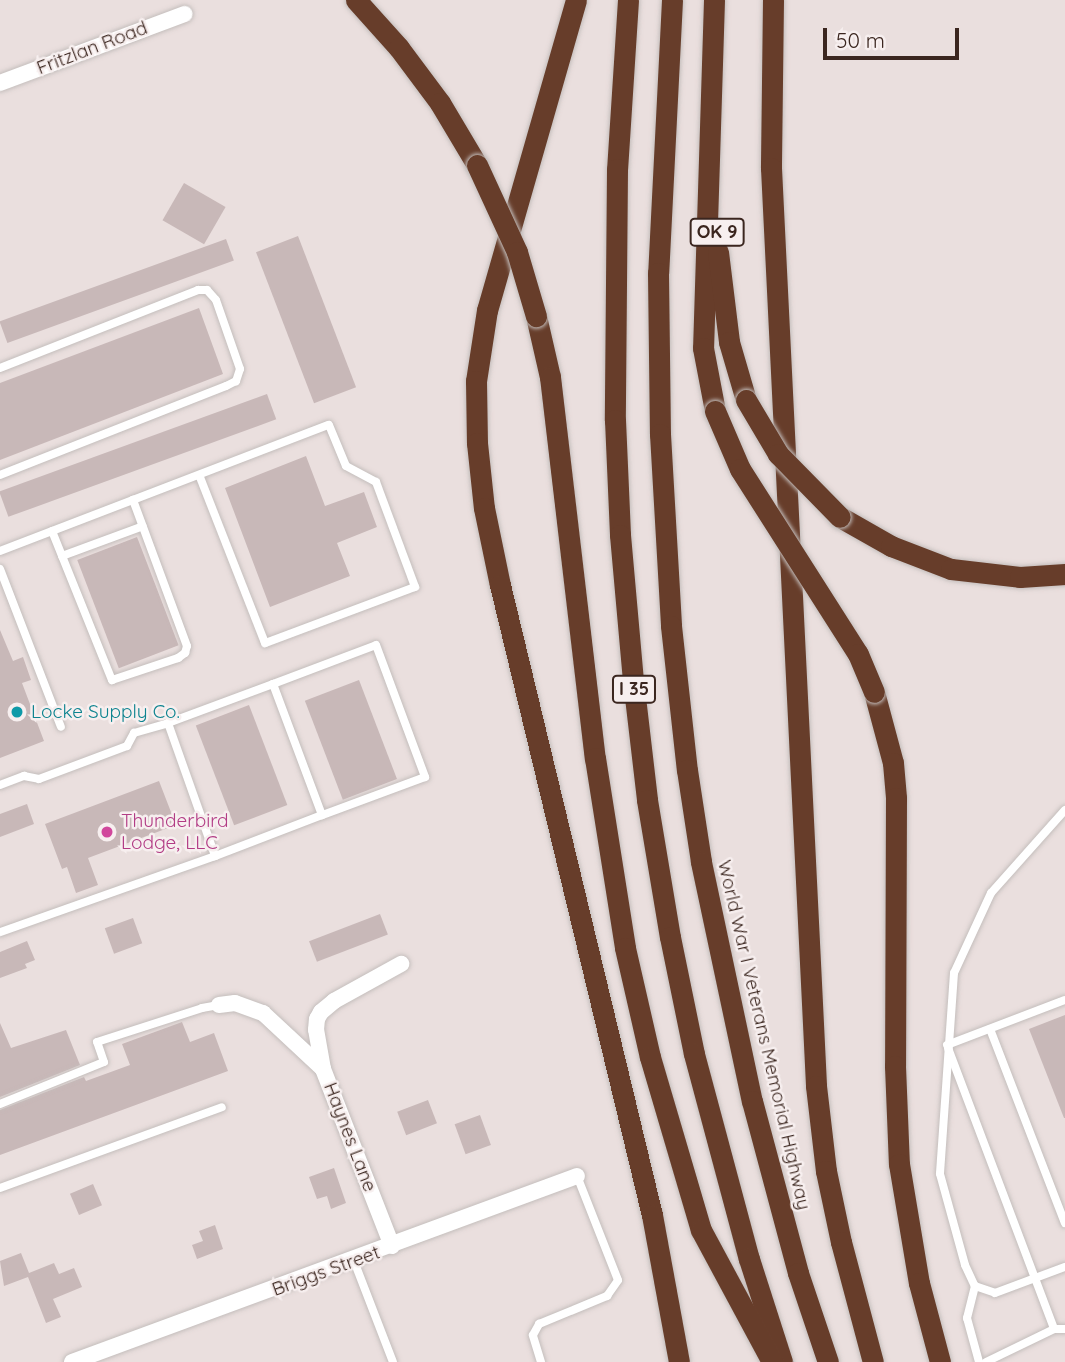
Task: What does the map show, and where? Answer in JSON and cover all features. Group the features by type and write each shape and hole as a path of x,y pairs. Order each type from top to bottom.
{"highway":[{"path":"356,0 399,48 440,103 477,165 517,253 536,316 550,377 608,850 643,1030 701,1230 772,1362"},
{"path":"576,0 487,310 476,380 477,443 484,508 500,585 652,1215 679,1362"},
{"name":"I 35","path":"628,0 617,169 615,420 620,535 633,680 667,923 694,1054 741,1233 782,1362"},
{"name":"World War I Veterans Memorial Highway","path":"672,0 658,273 660,434 671,626 687,770 701,862 751,1101 788,1238 828,1362"},
{"name":"OK 9","path":"714,0 711,89 720,287 729,342 746,400 778,454 809,490 840,517 899,550 951,569 1020,577 1065,574"},
{"path":"773,0 772,194 816,1086 826,1171 841,1242 873,1362"},
{"path":"711,89 703,348 715,411 740,469 858,654 874,692 893,763 897,798 895,1038 899,1164 919,1283 940,1362"}],"street":[{"name":"Fritzlan Road","path":"0,83 185,14"},
{"path":"323,1069 316,1030 321,1012 334,1001 401,964"},
{"name":"Haynes Lane","path":"219,1005 235,1003 263,1013 323,1069 392,1246"},
{"name":"Briggs Street","path":"72,1362 354,1261 573,1175 577,1176"}],"lane":[{"path":"0,368 198,290 207,290 216,300 240,369 236,381 226,386 0,475"},
{"path":"0,551 329,425 346,466 376,482 415,587 265,643 199,475"},
{"path":"52,531 108,676 118,681 178,658 185,653 187,646 133,500"},
{"path":"62,555 143,526"},
{"path":"0,569 2,583 61,727"},
{"path":"0,785 24,776 39,779 127,746 134,733 168,723 376,645 425,777 215,856 0,932"},
{"path":"273,684 322,816"},
{"path":"168,723 215,856"},
{"path":"979,1362 967,1318 975,1286 965,1265 940,1174 954,972 991,893 1065,810"},
{"path":"947,1045 1065,1000"},
{"path":"0,1104 104,1062 97,1042 219,1005"},
{"path":"990,1029 1065,1223"},
{"path":"947,1045 1054,1329"},
{"path":"0,1188 222,1107"},
{"path":"541,1362 533,1335 539,1324 607,1296 618,1280 577,1176"},
{"path":"354,1261 393,1362"},
{"path":"975,1286 995,1293 1065,1267"},
{"path":"986,1362 1054,1329 1065,1329"}],"building":[{"path":"184,183 226,207 204,244 162,220"},
{"path":"298,236 356,387 314,403 256,252"},
{"path":"226,239 234,261 7,343 0,321"},
{"path":"199,308 223,374 0,460 0,383"},
{"path":"267,394 276,419 8,517 0,491"},
{"path":"306,456 325,506 364,492 377,527 337,543 350,576 270,607 225,488"},
{"path":"137,537 179,645 119,668 77,560"},
{"name":"Locke Supply Co.","path":"0,630 13,661 23,657 31,680 22,683 44,741 0,758"},
{"path":"359,680 397,779 343,800 305,701"},
{"path":"249,705 287,805 234,825 196,725"},
{"path":"159,781 176,825 88,858 98,885 76,893 67,867 62,869 45,824"},
{"path":"27,804 34,824 0,837 0,814"},
{"path":"380,914 388,935 317,962 309,941"},
{"path":"133,918 142,943 114,954 105,928"},
{"path":"27,941 35,960 25,964 27,968 0,978 0,952"},
{"path":"1065,1015 1065,1118 1064,1118 1029,1029"},
{"path":"182,1022 190,1042 214,1033 228,1071 0,1155 0,1110 84,1077 86,1081 130,1065 122,1044"},
{"path":"0,1023 11,1048 66,1030 80,1065 0,1097"},
{"path":"428,1100 437,1123 406,1135 397,1112"},
{"path":"480,1115 491,1145 466,1154 455,1124"},
{"path":"334,1168 346,1203 331,1209 327,1196 317,1199 309,1177"},
{"path":"93,1184 102,1205 79,1215 70,1194"},
{"path":"215,1225 223,1249 197,1259 192,1245 203,1241 199,1231"},
{"path":"21,1253 29,1273 54,1263 59,1274 74,1268 82,1287 53,1299 61,1317 46,1323 28,1277 4,1286 0,1261"}],"place":[{"name":"Locke Supply Co.","path":"17,712"},
{"name":"Thunderbird Lodge, LLC","path":"107,832"}]}
